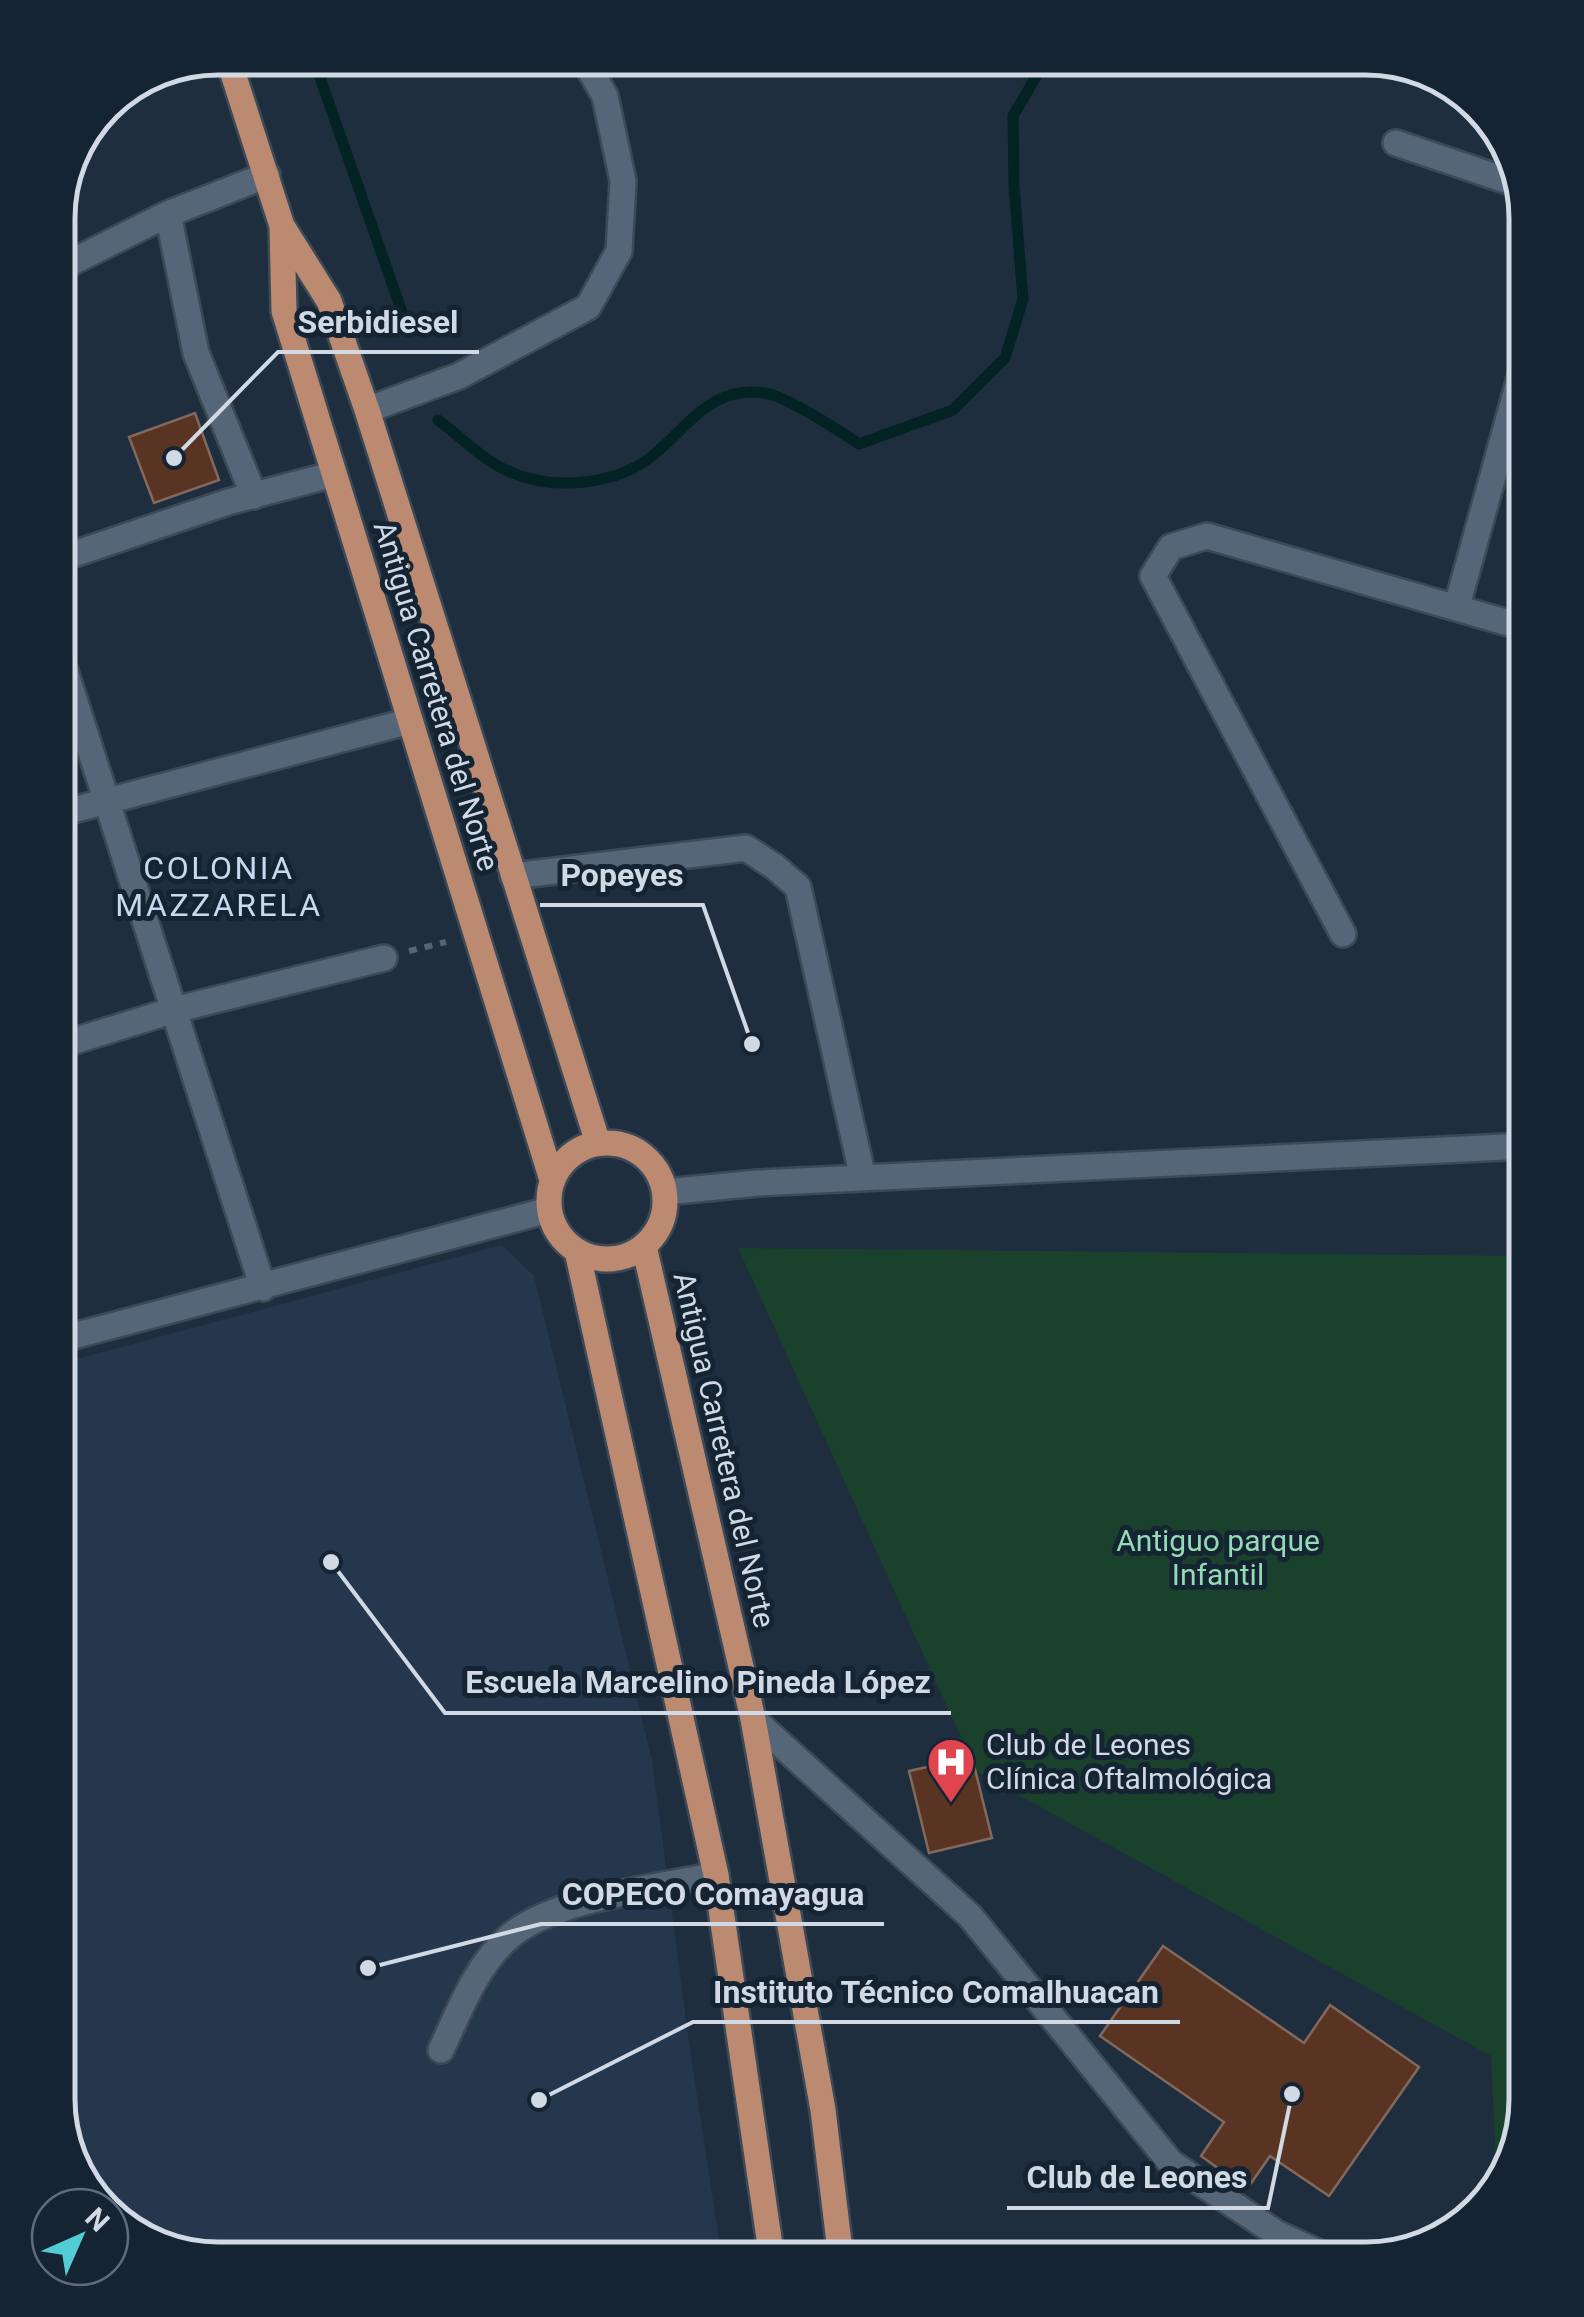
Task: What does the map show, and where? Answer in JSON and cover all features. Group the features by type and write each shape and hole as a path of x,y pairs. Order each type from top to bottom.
{"main road":[{"name":"Antigua Carretera del Norte","path":"234,75 282,226 284,311 552,1180"},
{"name":"Antigua Carretera del Norte","path":"282,226 329,301 367,410 598,1143"},
{"path":"598,1143 634,1149 659,1175 665,1192 661,1222 644,1246 627,1256 608,1260 577,1251 564,1240 549,1210 552,1180 570,1156 598,1143"},
{"name":"Antigua Carretera del Norte","path":"644,1246 753,1720 823,2110 839,2242"},
{"path":"577,1251 716,1875 770,2242"}],"street":[{"path":"367,410 459,376 588,306 619,251 623,182 605,96 593,75"},
{"path":"1396,143 1502,175"},
{"path":"75,261 168,214 267,175"},
{"path":"168,214 196,353 254,496"},
{"path":"1457,606 1509,418"},
{"path":"75,554 334,474"},
{"path":"1344,934 1153,576 1172,547 1206,536 1509,623"},
{"path":"75,702 263,1288"},
{"path":"75,809 410,721"},
{"path":"514,876 746,848 776,867 798,887 862,1178"},
{"path":"75,1041 174,1010 384,958"},
{"path":"665,1192 862,1178 1509,1147"},
{"path":"75,1336 549,1210"},
{"path":"753,1720 970,1916 1170,2163 1295,2242"},
{"path":"441,2050 478,1975 509,1937 558,1909 716,1875"}],"path":[{"path":"384,958 476,934"}],"shaded area":[{"path":"502,1245 534,1276 652,1760 719,2242 190,2239 155,2227 130,2211 130,2187 105,2186 80,2136 75,2099 75,1359"}],"green space":[{"name":"Antiguo parque Infantil","path":"738,1248 1509,1256 1509,2099 1504,2136 1496,2158 1491,2056 977,1772"}],"building":[{"path":"195,413 219,480 154,503 129,437"},
{"name":"Club de Leones Clínica Oftalmológica","path":"972,1757 992,1838 929,1853 909,1771"},
{"path":"1163,1946 1304,2043 1330,2005 1419,2067 1329,2196 1270,2156 1247,2189 1201,2156 1224,2122 1100,2036"}],"waterway":[{"path":"319,75 408,329"},
{"path":"438,420 506,470 564,483 624,472 657,452 704,409 731,395 747,392 775,396 859,444 953,410 1005,358 1023,299 1013,116 1037,75"}],"place":[{"name":"Serbidiesel","path":"174,458"},
{"name":"Popeyes","path":"752,1044"},
{"name":"Escuela Marcelino Pineda López","path":"331,1562"},
{"name":"Club de Leones Clínica Oftalmológica","path":"951,1804"},
{"name":"COPECO Comayagua","path":"368,1968"},
{"name":"Club de Leones","path":"1292,2094"},
{"name":"Instituto Técnico Comalhuacan","path":"539,2100"}],"district":[{"name":"COLONIA MAZZARELA","path":"219,886"}]}
